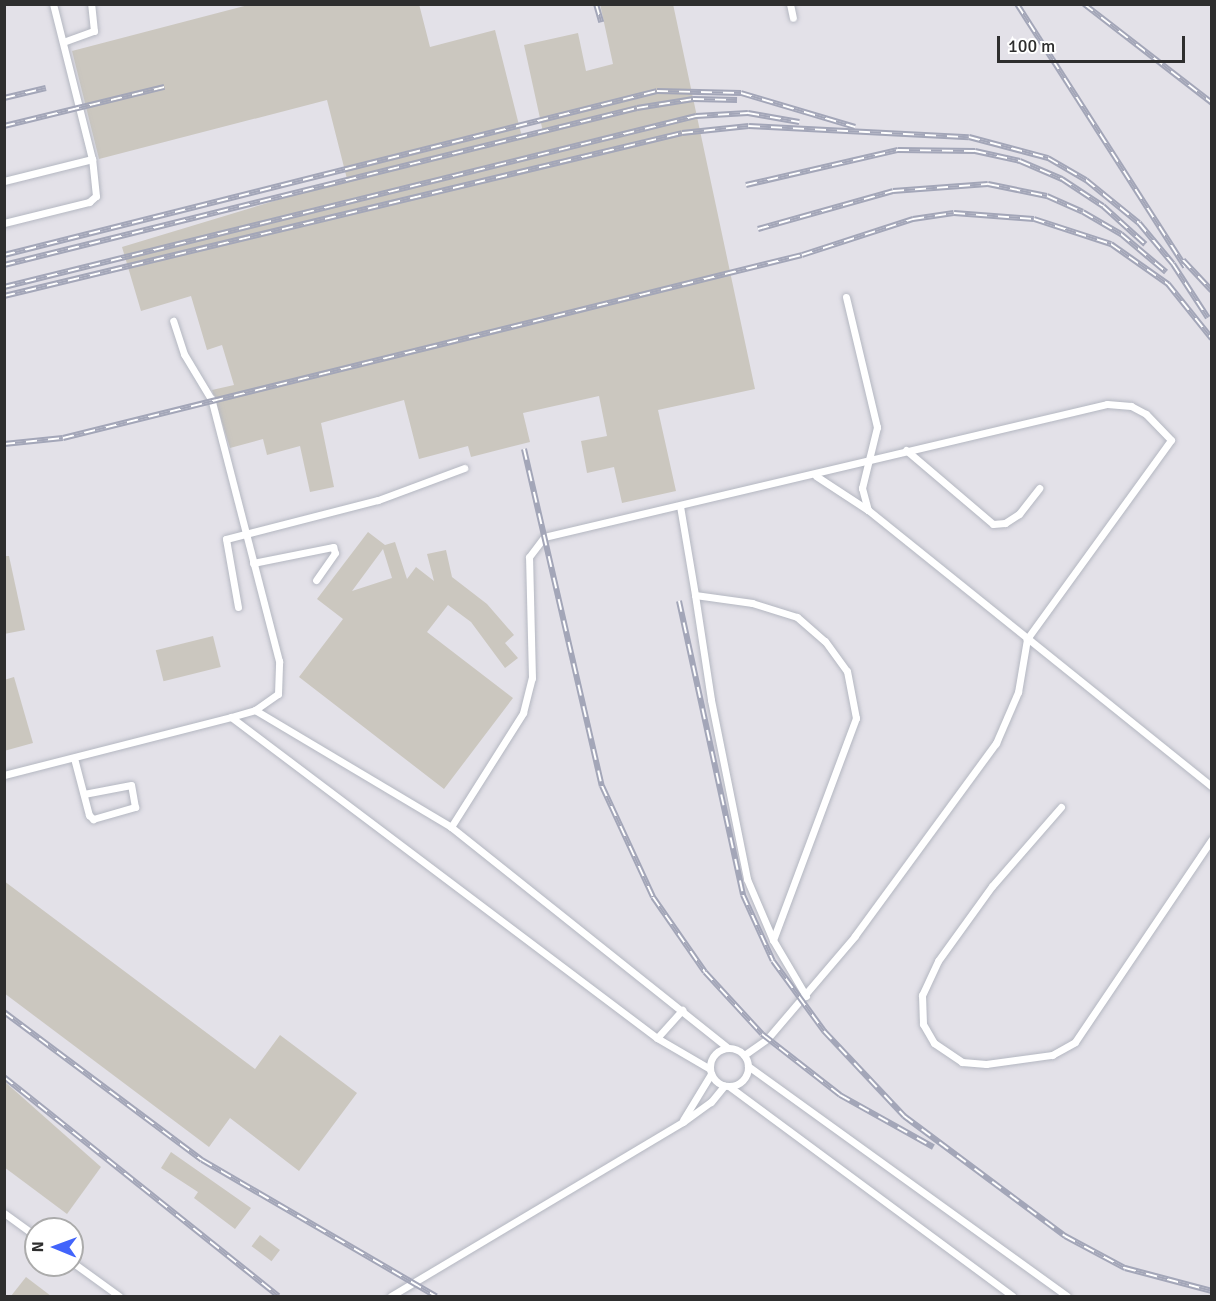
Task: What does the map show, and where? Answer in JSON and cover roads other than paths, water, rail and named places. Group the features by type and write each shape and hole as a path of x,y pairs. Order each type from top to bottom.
{"lane":[{"path":"4,223 89,202 97,187 53,4"},
{"path":"63,42 94,31 91,4"},
{"path":"790,4 793,18"},
{"path":"4,181 92,159"},
{"path":"846,297 877,427 872,460 862,488 868,510"},
{"path":"4,775 255,710 278,694 281,682 210,394 184,354 173,321"},
{"path":"451,827 523,713 532,678 526,575 534,545 547,536 816,476 906,450 1107,404 1131,406 1168,432 1169,442 1027,639 1018,692 996,743 806,996 768,1039 744,1055"},
{"path":"906,450 993,524 1005,523 1019,514 1039,488"},
{"path":"238,607 223,543 245,535 378,500 464,468"},
{"path":"816,476 868,510 1212,787"},
{"path":"680,506 711,700 747,879 772,940 806,996"},
{"path":"253,563 333,548 335,553 316,580"},
{"path":"695,596 752,603 797,617 825,641 847,671 856,718 772,940"},
{"path":"255,710 451,827 728,1048 744,1055 748,1066 1067,1296"},
{"path":"231,717 657,1038 710,1071 727,1086 1012,1296"},
{"path":"74,758 89,815 97,821 135,807 130,785 84,794"},
{"path":"1061,807 992,886 938,961 922,995 923,1024 934,1043 962,1062 986,1064 1052,1055 1075,1042 1212,839"},
{"path":"657,1038 682,1010"},
{"path":"682,1122 710,1071 717,1053 728,1048"},
{"path":"392,1296 682,1122 711,1102 727,1086 741,1082 748,1066"},
{"path":"4,1213 24,1227"},
{"path":"84,1271 118,1296"}],"railway":[{"path":"596,4 601,22"},
{"path":"1017,4 1185,267"},
{"path":"1084,4 1212,103"},
{"path":"4,126 164,87"},
{"path":"4,98 46,88"},
{"path":"4,255 657,91 741,93 855,127"},
{"path":"4,265 637,108 693,99 737,100"},
{"path":"4,287 696,116 748,113 799,122"},
{"path":"4,296 682,133 749,126 969,137 1048,158 1086,180 1139,223 1173,264 1208,318"},
{"path":"746,185 898,150 975,151 1020,161 1062,179 1103,206 1145,244"},
{"path":"758,229 893,191 988,184 1047,196 1083,212 1121,234 1166,272"},
{"path":"4,444 63,438 802,255 913,219 954,213 1034,219 1111,244 1168,284 1212,339"},
{"path":"1183,260 1212,291"},
{"path":"524,449 602,786 653,897 705,972 762,1034 840,1095 933,1147"},
{"path":"679,601 743,895 773,961 824,1031 904,1116 1065,1236 1125,1268 1212,1291"},
{"path":"4,1012 202,1160 436,1296"},
{"path":"4,1077 278,1296"}]}
